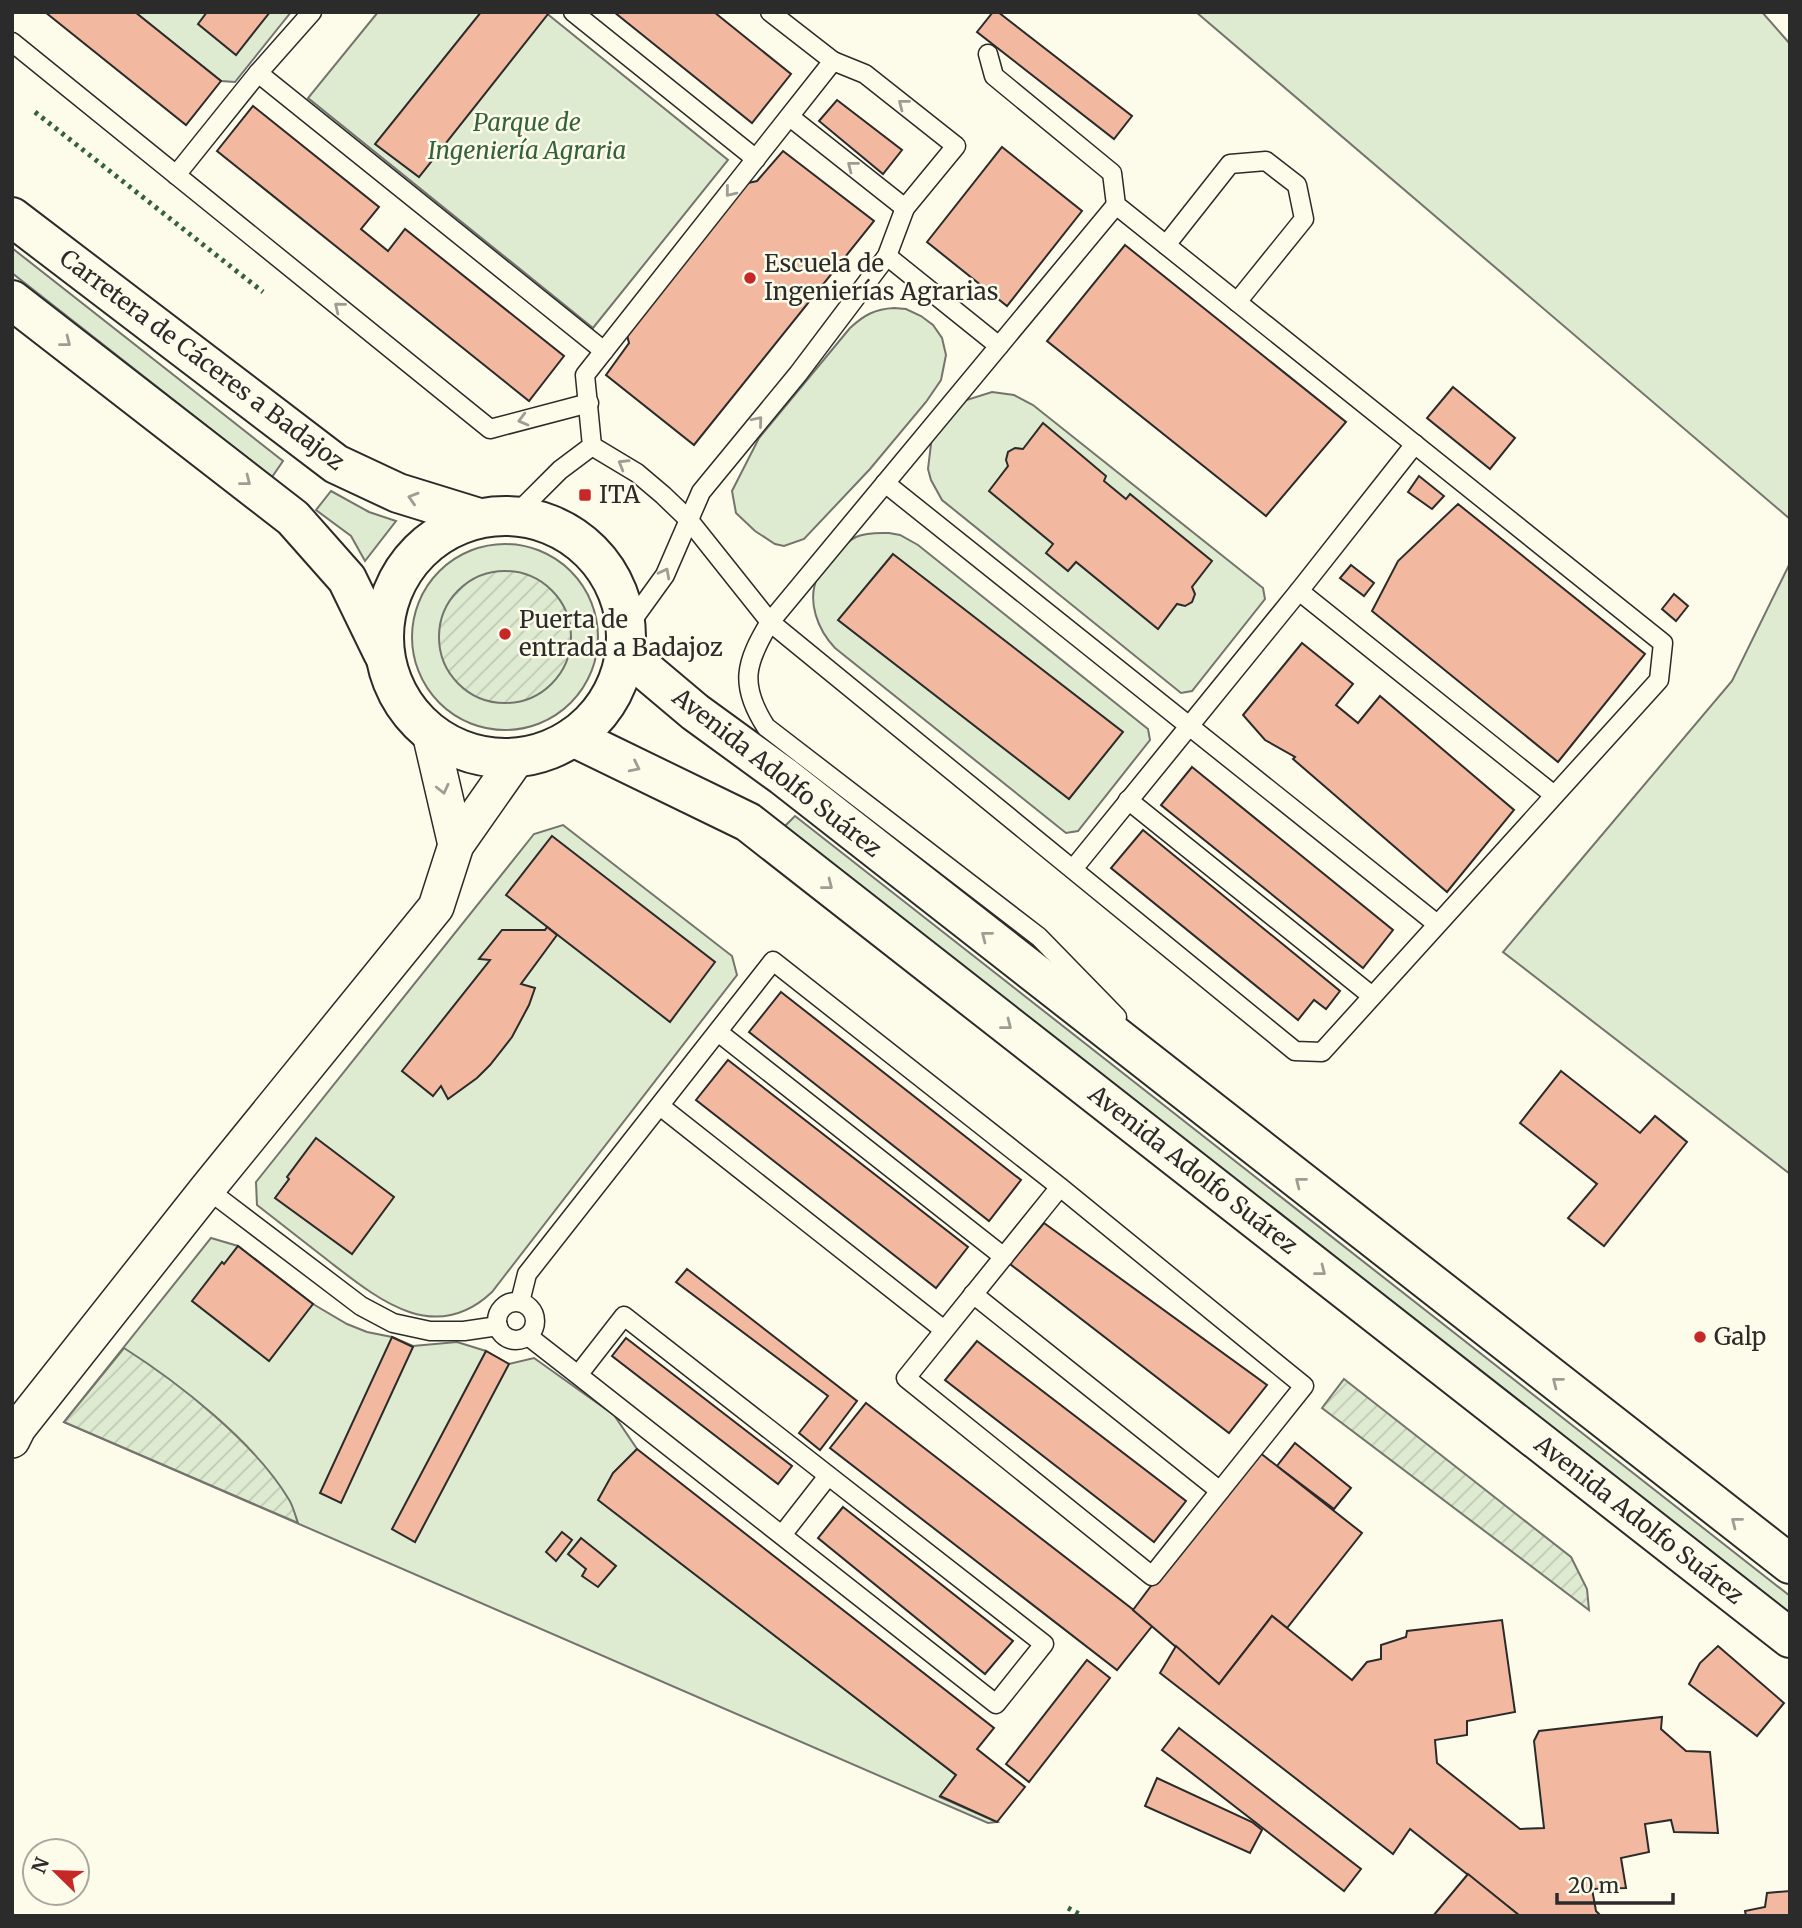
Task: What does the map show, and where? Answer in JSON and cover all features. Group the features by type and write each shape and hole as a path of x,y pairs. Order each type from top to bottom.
{"highway":[{"name":"Carretera de Cáceres a Badajoz","path":"12,217 336,464 398,493 496,517"},
{"path":"12,300 293,519 347,579 384,655 393,685 408,711 430,733 456,749 486,758 517,758 547,751 573,737 598,715 616,686 626,641 619,595 602,565 578,540 547,523 496,517 445,531 416,554 395,584 385,618 384,655"},
{"name":"Avenida Adolfo Suárez","path":"626,641 695,712 783,776 1790,1564"},
{"name":"Avenida Adolfo Suárez","path":"573,737 748,822 1790,1638"}],"street":[{"path":"430,733 456,845"},
{"path":"12,1440 207,1189 436,907 456,845 517,758"}],"lane":[{"path":"176,175 258,73 312,12"},
{"path":"573,12 756,159"},
{"path":"626,641 665,575 701,492 798,373 887,256 905,208 956,146 865,74 833,61 770,12"},
{"path":"12,42 489,429 589,403"},
{"path":"592,446 637,473 688,519 770,622 1296,1051 1322,1052 1659,680 1663,643 1116,205 1112,173 993,76 988,54"},
{"path":"592,446 585,375 833,61"},
{"path":"258,73 604,351"},
{"path":"790,117 905,208"},
{"path":"1166,245 1230,164 1266,161 1297,185 1304,219 1237,302"},
{"path":"1116,205 770,622 754,649 748,671 753,707 766,727 1039,937 1215,1116"},
{"path":"887,256 999,346"},
{"path":"1073,869 1415,444"},
{"path":"496,517 592,446"},
{"path":"885,483 1437,924"},
{"path":"1299,591 1554,795"},
{"path":"1128,800 1372,996"},
{"path":"520,1302 527,1274 773,961 1060,1187 1304,1386 1152,1576 906,1378 1060,1187"},
{"path":"718,1032 1004,1256"},
{"path":"660,1106 944,1330"},
{"path":"207,1189 361,1306 393,1323 430,1331 464,1331 498,1326"},
{"path":"973,1294 1220,1491"},
{"path":"520,1302 526,1304 534,1314 534,1326 528,1336 517,1340 505,1337 497,1319 508,1304 520,1302"},
{"path":"528,1336 578,1376 782,1535 996,1704 1044,1644 624,1316 578,1376"},
{"path":"782,1535 828,1476"}],"green space":[{"path":"135,12 291,12 235,82 221,81"},
{"name":"Parque de Ingeniería Agraria","path":"378,12 545,12 728,160 593,328 308,98"},
{"path":"1196,12 1762,12 1790,44 1790,519"},
{"path":"12,248 283,461 272,477 12,273"},
{"path":"894,308 906,309 921,316 933,325 942,338 946,355 941,380 870,469 804,539 784,546 775,544 755,531 736,513 732,491 759,438 850,328 870,314"},
{"path":"992,392 1014,395 1033,405 1263,588 1265,599 1192,691 1181,693 942,500 928,469 932,436 960,402"},
{"path":"331,491 369,512 396,521 365,561 351,536 316,510"},
{"path":"870,533 900,535 918,545 1148,729 1150,740 1078,831 1066,833 835,648 823,633 816,615 813,595 819,574 850,540"},
{"path":"505,544 541,551 571,571 591,601 598,637 591,673 571,703 541,723 505,730 469,723 439,703 419,673 412,637 419,601 439,571 469,551"},
{"path":"1790,563 1790,1174 1503,952 1732,681"},
{"path":"505,571 530,576 551,591 566,612 571,637 566,662 551,683 530,698 505,703 480,698 459,683 444,662 439,637 444,612 459,591 480,576"},
{"path":"795,816 1790,1596 1790,1613 784,827"},
{"path":"563,825 732,956 737,975 492,1292 471,1308 450,1315 429,1316 408,1311 368,1290 257,1205 256,1182 534,834"},
{"path":"211,1238 238,1246 313,1304 347,1324 413,1346 457,1342 486,1351 509,1364 534,1358 614,1415 637,1449 613,1473 599,1500 956,1775 940,1797 997,1822 988,1823 64,1422"},
{"path":"124,1348 168,1378 236,1435 256,1456 290,1501 298,1523 64,1422"},
{"path":"1344,1379 1571,1557 1587,1589 1589,1610 1322,1408"}],"building":[{"path":"45,12 135,12 221,81 186,125"},
{"path":"207,12 270,12 236,55 198,24"},
{"path":"481,12 548,14 419,177 375,144"},
{"path":"614,12 714,12 791,74 752,123"},
{"path":"993,12 998,12 1132,116 1114,139 977,32"},
{"path":"837,100 902,150 883,174 819,121"},
{"path":"253,106 379,207 361,229 388,251 405,229 564,356 529,401 217,151"},
{"path":"1002,147 1082,211 1007,306 927,242"},
{"name":"Escuela de Ingenierías Agrarias","path":"783,151 874,221 694,445 606,375 629,343 627,335 748,183 757,181"},
{"path":"1125,245 1346,422 1266,516 1047,341"},
{"path":"1453,387 1515,438 1490,469 1427,418"},
{"path":"1043,423 1106,476 1104,481 1126,499 1130,494 1212,561 1192,587 1195,594 1192,602 1185,606 1177,604 1158,629 1076,562 1068,571 1046,553 1053,544 989,491 1008,466 1008,452 1015,448 1023,449"},
{"path":"1419,476 1444,496 1432,509 1408,492"},
{"path":"1458,504 1645,654 1558,762 1372,611 1398,561"},
{"path":"893,554 1123,732 1069,799 838,620"},
{"path":"1351,565 1374,583 1364,596 1340,578"},
{"path":"1674,594 1688,606 1676,621 1662,609"},
{"path":"1302,643 1353,684 1336,705 1358,723 1380,696 1514,810 1447,892 1293,759 1295,757 1265,740 1243,715"},
{"path":"1192,767 1393,930 1363,968 1161,805"},
{"path":"1143,830 1340,991 1326,1009 1314,1000 1298,1020 1111,868"},
{"path":"552,836 715,962 670,1022 506,895"},
{"path":"547,927 557,935 521,984 535,988 529,1005 512,1037 477,1078 448,1099 441,1086 433,1096 402,1071 490,960 479,959 502,930 545,930"},
{"path":"781,992 1021,1180 989,1221 749,1032"},
{"path":"728,1060 968,1247 936,1288 696,1100"},
{"path":"1561,1071 1640,1133 1655,1116 1687,1142 1604,1246 1568,1218 1597,1184 1520,1123"},
{"path":"316,1138 394,1197 352,1254 275,1198"},
{"path":"1044,1223 1267,1385 1229,1433 1010,1264"},
{"path":"238,1246 313,1304 269,1361 192,1301"},
{"path":"687,1269 857,1401 820,1450 799,1433 828,1396 676,1282"},
{"path":"392,1337 413,1347 341,1503 320,1493"},
{"path":"626,1338 792,1466 778,1484 612,1356"},
{"path":"977,1341 1186,1501 1154,1542 945,1380"},
{"path":"486,1351 509,1364 415,1542 392,1529"},
{"path":"866,1403 1153,1625 1117,1670 830,1448"},
{"path":"1295,1443 1351,1488 1334,1509 1277,1466"},
{"path":"1254,1448 1362,1533 1287,1628 1272,1616 1219,1684 1133,1610"},
{"path":"637,1449 994,1728 977,1749 1025,1787 997,1822 940,1796 956,1775 598,1500 613,1473"},
{"path":"843,1507 1013,1641 985,1674 818,1538"},
{"path":"562,1532 572,1540 556,1561 546,1552"},
{"path":"581,1538 616,1566 598,1587 582,1576 586,1569 568,1554"},
{"path":"1272,1616 1352,1680 1367,1662 1381,1659 1381,1645 1406,1637 1407,1631 1502,1620 1515,1712 1467,1721 1467,1735 1435,1740 1437,1763 1520,1829 1544,1828 1534,1741 1539,1731 1662,1717 1661,1729 1686,1751 1710,1752 1718,1833 1674,1832 1671,1820 1645,1824 1649,1852 1621,1858 1626,1888 1592,1889 1596,1911 1601,1916 1520,1916 1410,1829 1393,1854 1160,1673 1176,1646 1219,1684"},
{"path":"1718,1646 1784,1703 1757,1736 1689,1684 1700,1663"},
{"path":"1087,1660 1110,1678 1029,1782 1006,1764"},
{"path":"1179,1728 1361,1869 1344,1891 1162,1750"},
{"path":"1157,1778 1252,1822 1262,1830 1250,1853 1145,1806"},
{"path":"1468,1874 1520,1916 1433,1916"},
{"path":"1790,1891 1790,1916 1746,1916 1745,1911 1765,1907 1767,1893"}],"hedge":[{"path":"35,112 263,292"},
{"path":"1068,1908 1083,1916"}],"place":[{"name":"Escuela de Ingenierías Agrarias","path":"750,278"},
{"name":"ITA","path":"585,495"},
{"name":"Puerta de entrada a Badajoz","path":"505,634"},
{"name":"Galp","path":"1700,1337"}]}
